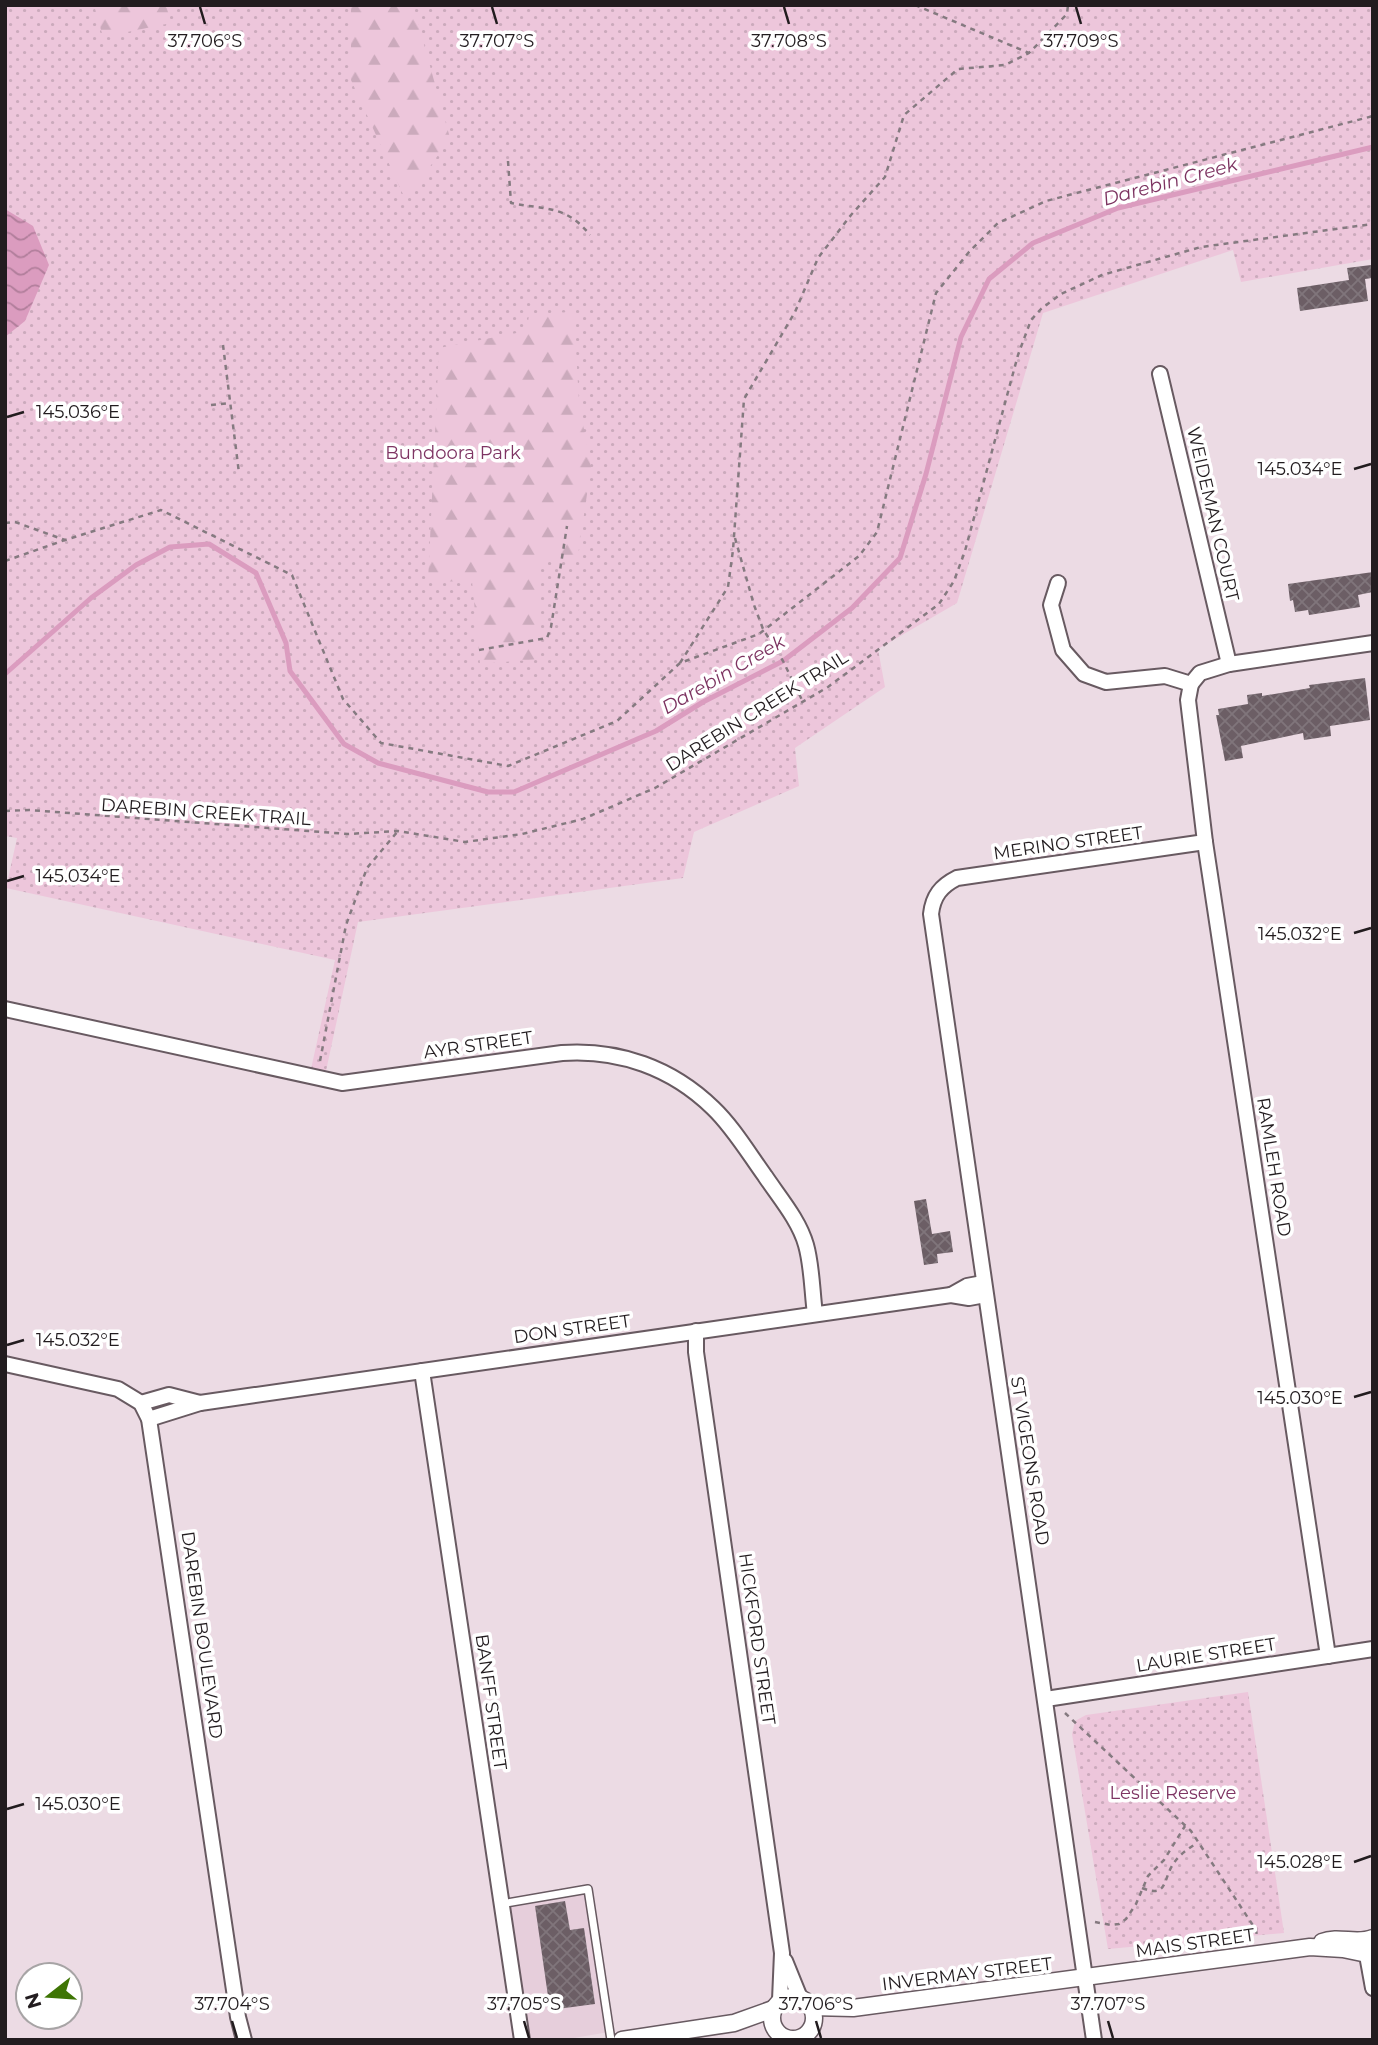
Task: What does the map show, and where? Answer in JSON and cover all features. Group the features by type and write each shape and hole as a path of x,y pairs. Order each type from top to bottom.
{"street":[{"name":"WEIDEMAN COURT","path":"1160,374 1229,664"},
{"path":"1058,583 1051,606 1063,650 1084,674 1106,682 1165,676 1191,684 1200,673 1211,668 1373,643"},
{"name":"RAMLEH ROAD","path":"1191,684 1188,700 1205,842 1328,1656"},
{"name":"MERINO STREET","path":"940,889 957,878 1205,842"},
{"name":"ST VIGEONS ROAD","path":"940,889 933,902 931,914 1094,2040"},
{"name":"AYR STREET","path":"5,1009 342,1083 589,1051 617,1055 664,1072 682,1082 714,1108 790,1212 806,1242 815,1314"},
{"name":"DON STREET","path":"149,1419 200,1403 951,1295 967,1286 984,1289"},
{"name":"HICKFORD STREET","path":"696,1331 696,1352 782,1953 777,2005"},
{"path":"5,1364 118,1389 141,1403"},
{"name":"BANFF STREET","path":"422,1371 522,2040"},
{"name":"DON STREET","path":"141,1403 169,1395 200,1403"},
{"name":"DAREBIN BOULEVARD","path":"141,1403 149,1419 238,2017 239,2040"},
{"name":"LAURIE STREET","path":"1046,1699 1373,1649"},
{"path":"1369,1946 1373,1988"},
{"name":"MAIS STREET","path":"1085,1978 1310,1947 1343,1949 1369,1946"},
{"name":"HICKFORD STREET","path":"782,1953 806,2002"},
{"name":"INVERMAY STREET","path":"806,2002 853,2008 1085,1978"},
{"path":"622,2040 734,2023 777,2005 786,1997 806,2002 814,2018 807,2035 791,2040 734,2023"},
{"path":"777,2005 772,2022 781,2035"},
{"name":"INVERMAY STREET","path":"807,2035 853,2008"},
{"name":"DAREBIN BOULEVARD","path":"238,2017 244,2040"}],"lane":[{"path":"501,1903 589,1889 611,2040"}],"path":[{"path":"915,5 1029,53"},
{"path":"5,561 161,510 292,575 343,699 381,743 508,766 617,721 680,663 728,587 744,399 795,312 818,258 885,177 905,114 958,69 1005,65 1029,53 1067,14 1068,5"},
{"path":"680,663 759,634 859,556 877,532 936,293 969,252 998,223 1046,201 1373,116"},
{"path":"508,161 511,203 563,212 577,219 590,235"},
{"name":"DAREBIN CREEK TRAIL","path":"5,811 55,812 348,834 398,831 465,842 522,834 583,819 655,788 828,687 939,604 954,581 968,538 1018,355 1031,320 1041,309 1061,294 1102,275 1201,247 1373,224"},
{"path":"223,345 239,473"},
{"path":"211,405 230,402"},
{"path":"5,523 15,522 65,540"},
{"path":"478,650 547,638 567,526"},
{"path":"734,536 763,629 783,661 803,702"},
{"path":"316,1078 346,925 367,868 398,831"},
{"path":"1065,1713 1186,1826 1256,1930 1260,1954"},
{"path":"1095,1922 1111,1925 1126,1919 1148,1876 1164,1860 1186,1826"},
{"path":"1142,1888 1156,1892 1160,1889 1166,1884 1171,1867 1182,1853 1198,1842"}],"shaded area":[{"path":"588,1889 609,2032 562,2040 529,2040 509,1902"}],"green space":[{"name":"Bundoora Park","path":"5,5 1373,5 1373,259 1241,282 1233,250 1043,313 957,603 878,649 885,687 795,748 799,786 694,832 683,878 358,922 326,1071 311,1069 335,960 6,888 17,838 5,836"},
{"path":"94,5 166,5 171,23 103,37"},
{"path":"351,5 413,5 450,138 406,201 351,80"},
{"path":"574,312 579,403 591,467 577,562 540,561 540,659 480,664 472,581 428,582 439,348 527,331 529,314"},
{"name":"Leslie Reserve","path":"1248,1692 1284,1933 1108,1949 1072,1734 1075,1721 1086,1715"}],"water":[{"path":"5,209 33,226 49,265 25,321 5,337"}],"building":[{"path":"1371,265 1372,278 1365,279 1368,301 1300,311 1297,288 1349,280 1347,268"},
{"path":"1373,572 1373,592 1358,595 1360,607 1309,615 1308,610 1295,612 1293,600 1290,601 1288,584"},
{"path":"1365,678 1370,720 1330,726 1331,736 1304,740 1303,733 1241,746 1243,758 1225,761 1216,715 1219,715 1218,709 1248,704 1247,695 1262,693 1262,696 1310,688 1309,685"},
{"path":"926,1199 932,1234 950,1231 953,1252 937,1254 938,1263 924,1265 914,1201"},
{"path":"565,1901 570,1930 584,1928 595,2004 550,2010 535,1906"}],"waterway":[{"name":"Darebin Creek","path":"5,674 91,598 136,565 170,547 209,544 256,573 286,643 290,671 344,744 378,763 488,792 514,792 656,731 703,702 783,661 852,608 900,558 926,474 961,337 989,279 1033,243 1118,208 1373,147"}]}
